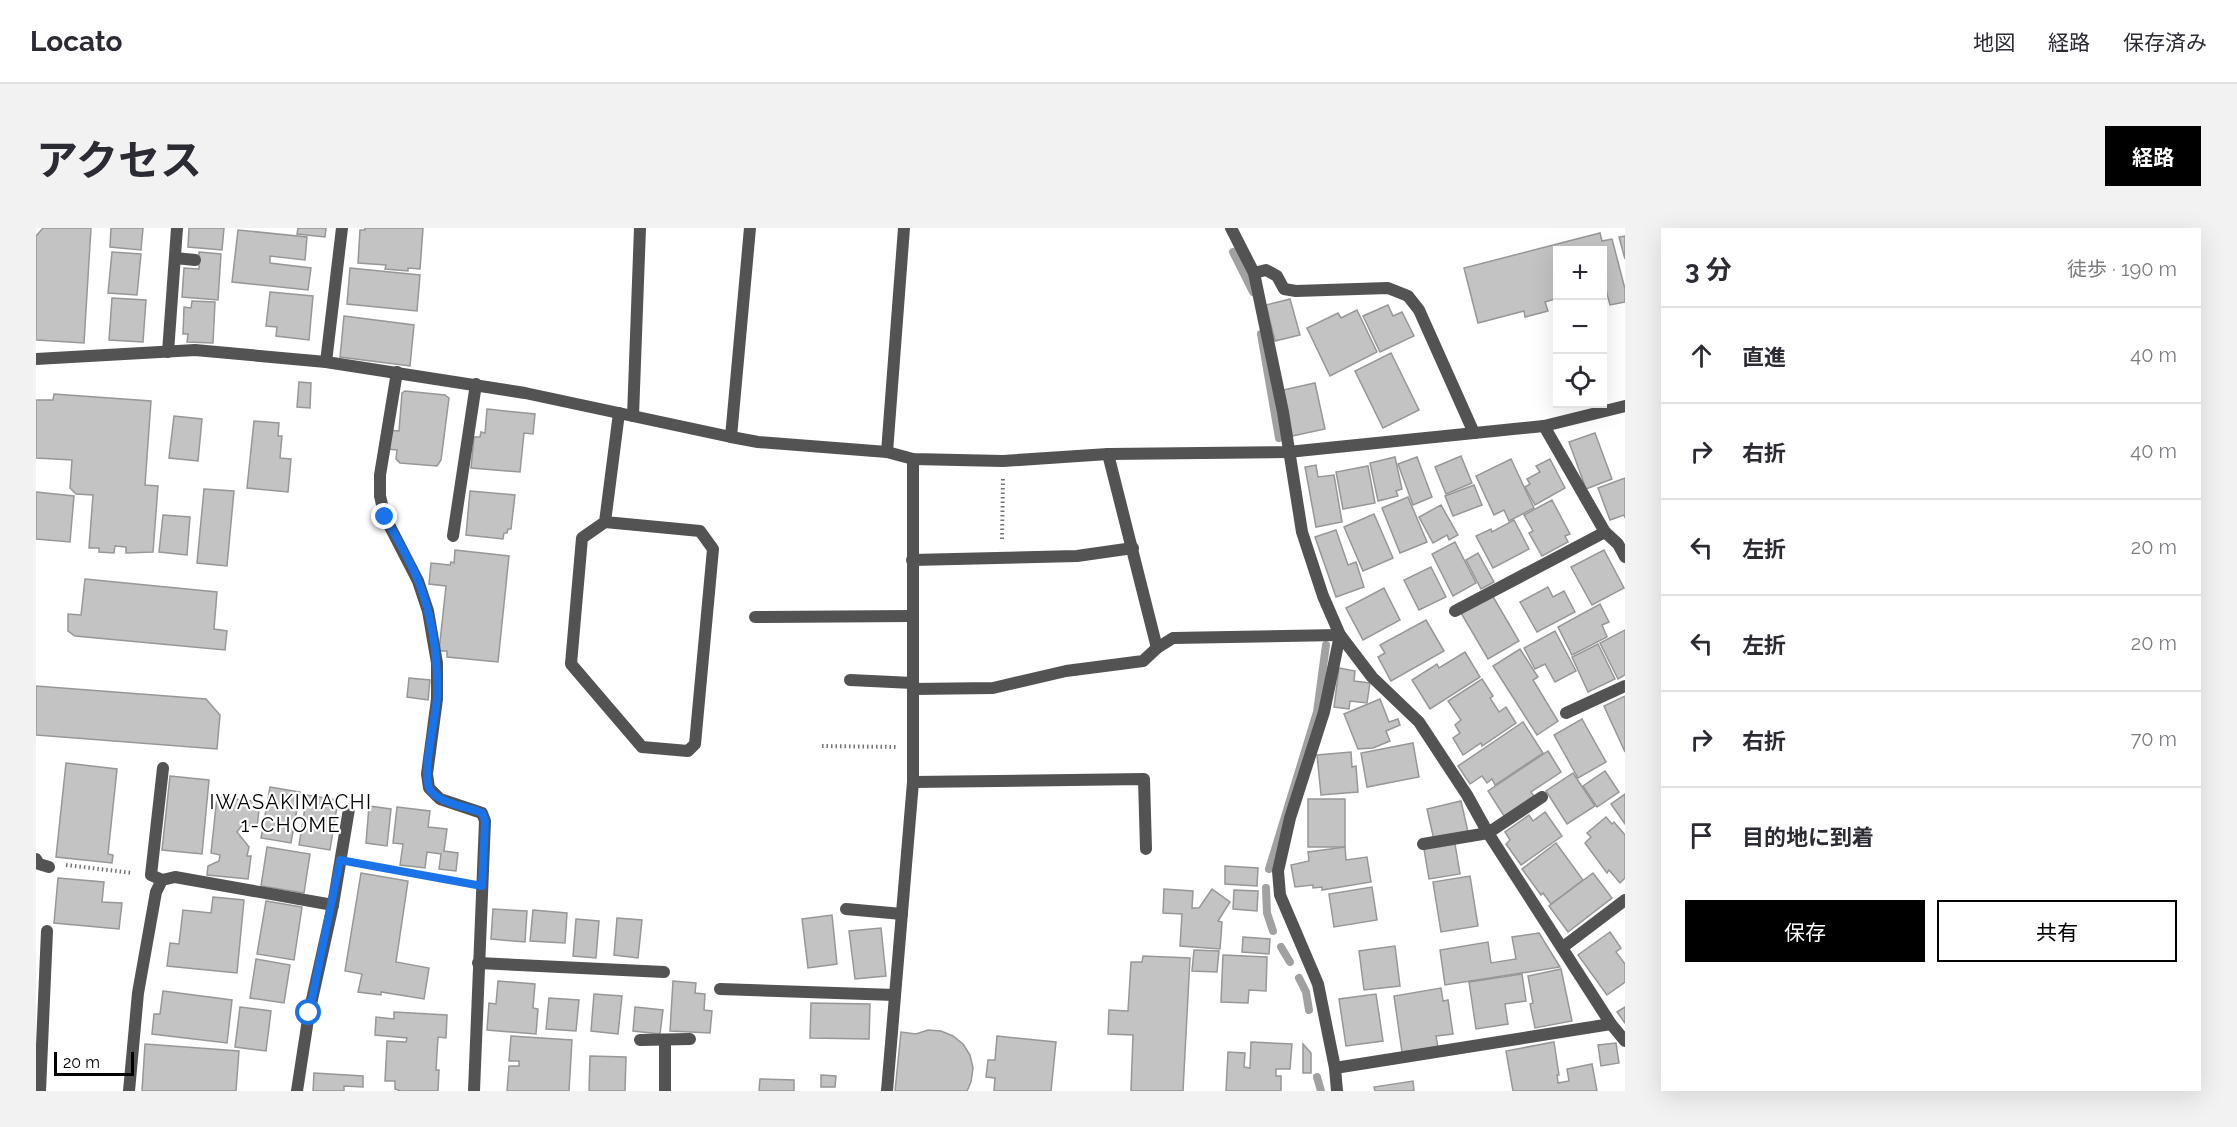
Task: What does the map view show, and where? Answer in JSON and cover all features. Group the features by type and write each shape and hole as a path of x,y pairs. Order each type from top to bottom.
{"street":[{"path":"168,352 177,228"},
{"path":"326,362 342,228"},
{"path":"633,416 640,228"},
{"path":"731,437 750,228"},
{"path":"887,452 904,228"},
{"path":"1231,228 1254,273 1282,412 1302,532 1323,596 1340,635 1372,677 1419,722 1611,1024 1625,1041"},
{"path":"174,258 195,260"},
{"path":"1254,273 1266,270 1276,276 1284,289 1296,291 1388,288 1408,296 1419,310 1474,433"},
{"path":"36,358 195,350 326,362 476,384 758,442 887,452 913,459 1003,461 1108,454 1288,452 1544,426 1625,406"},
{"path":"397,372 380,475 380,496 385,517 418,581 428,611 437,663 437,699 427,774 429,788 440,799 482,813 485,821 474,1091"},
{"path":"453,536 476,384"},
{"path":"605,522 700,531 713,549 695,744 688,751 642,747 572,664 582,538 605,522 619,413"},
{"path":"1544,426 1605,532 1621,543 1625,557"},
{"path":"1108,454 1157,648"},
{"path":"887,1091 913,782 913,459"},
{"path":"1455,610 1605,532"},
{"path":"912,560 1077,556 1133,548"},
{"path":"755,617 913,616"},
{"path":"850,680 913,686 993,688 1066,671 1143,662 1157,648 1173,638 1340,635"},
{"path":"1337,1091 1335,1068 1318,984 1280,896 1278,871 1290,818 1324,712 1340,635"},
{"path":"1566,713 1625,686"},
{"path":"129,1091 138,993 156,892 163,768"},
{"path":"913,782 1144,779 1146,849"},
{"path":"1423,844 1488,833 1542,797"},
{"path":"297,1091 309,1013 333,905 349,809"},
{"path":"36,859 39,864 49,867"},
{"path":"157,878 175,877 333,905"},
{"path":"1563,947 1625,900"},
{"path":"846,909 902,914"},
{"path":"40,1091 47,930"},
{"path":"478,963 664,972"},
{"path":"720,989 895,995"},
{"path":"1335,1068 1611,1024"},
{"path":"640,1040 690,1039"},
{"path":"665,1040 665,1091"}],"path":[{"path":"1002,558 1003,461"},
{"path":"822,746 913,747"},
{"path":"340,860 482,886"},
{"path":"49,867 54,864 157,878"}],"building":[{"path":"43,228 91,228 84,343 36,340 36,236"},
{"path":"111,228 143,228 141,250 110,247"},
{"path":"189,228 224,228 222,250 188,247"},
{"path":"298,228 326,228 325,237 297,234"},
{"path":"365,228 423,228 420,269 408,268 408,271 385,269 386,265 358,263 360,230 365,230"},
{"path":"238,230 307,237 305,260 270,256 270,263 311,268 308,290 232,282"},
{"path":"1600,233 1602,241 1612,239 1625,289 1625,302 1610,305 1607,294 1607,246 1553,246 1553,300 1545,302 1548,311 1525,317 1524,311 1478,323 1464,268"},
{"path":"1625,236 1625,259 1619,237"},
{"path":"112,252 141,254 137,295 108,293"},
{"path":"199,252 221,254 218,300 182,297 184,268 199,269"},
{"path":"350,268 420,275 417,311 347,304"},
{"path":"270,292 313,296 309,340 276,336 277,327 266,326"},
{"path":"112,298 146,300 143,342 109,340"},
{"path":"1290,299 1300,335 1275,341 1266,305"},
{"path":"192,301 215,302 213,343 187,342 188,334 183,334 184,307 191,308"},
{"path":"1388,305 1393,316 1402,312 1414,336 1380,352 1363,316"},
{"path":"1357,310 1377,352 1330,376 1307,328 1338,313 1341,318"},
{"path":"344,316 414,325 410,366 340,357"},
{"path":"1391,353 1419,410 1383,428 1355,371"},
{"path":"299,382 311,383 310,408 297,407"},
{"path":"1315,383 1325,429 1292,436 1283,390"},
{"path":"405,391 445,395 449,398 441,460 437,466 400,463 396,459 397,450 387,449 389,430 399,431 402,393"},
{"path":"54,394 151,401 145,485 158,486 153,552 126,553 126,547 115,546 114,553 99,552 99,548 89,548 93,495 76,494 70,488 72,460 36,458 36,400 53,400"},
{"path":"487,409 535,414 533,434 524,433 520,472 471,468 474,437 480,437 481,432 485,433"},
{"path":"174,416 202,419 198,461 169,458"},
{"path":"254,421 279,423 278,436 282,436 280,458 291,459 288,492 247,488"},
{"path":"1595,433 1612,479 1586,489 1569,442"},
{"path":"1461,456 1472,483 1446,494 1435,467"},
{"path":"1395,457 1402,489 1396,491 1398,496 1378,501 1370,463"},
{"path":"1417,457 1432,497 1413,505 1398,464"},
{"path":"1511,459 1534,508 1509,521 1504,510 1494,515 1476,476"},
{"path":"1550,459 1565,488 1535,505 1525,487 1530,484 1527,479 1540,472 1536,466"},
{"path":"1316,465 1318,477 1334,475 1342,522 1316,527 1305,467"},
{"path":"1368,466 1375,503 1343,509 1336,472"},
{"path":"1625,478 1625,518 1624,515 1610,520 1598,488"},
{"path":"1474,485 1482,505 1453,516 1445,496"},
{"path":"204,489 234,491 227,566 197,563"},
{"path":"470,491 515,495 511,529 504,533 503,539 466,535"},
{"path":"36,492 74,496 70,542 36,539"},
{"path":"1408,497 1427,542 1400,553 1382,508"},
{"path":"1552,500 1570,534 1565,536 1568,542 1542,556 1529,533 1533,531 1524,515"},
{"path":"1441,505 1458,535 1449,540 1447,535 1433,543 1419,517"},
{"path":"1374,514 1393,558 1363,571 1344,527"},
{"path":"163,515 190,517 187,555 159,552"},
{"path":"1514,520 1529,549 1493,568 1476,536 1491,529 1492,532"},
{"path":"1336,530 1348,565 1356,562 1364,587 1336,597 1315,537"},
{"path":"1455,542 1476,583 1453,596 1432,554"},
{"path":"455,550 509,556 498,662 447,657 447,651 439,651 446,586 429,584 431,563 450,565 451,562 454,563"},
{"path":"1604,550 1624,588 1592,605 1571,567"},
{"path":"1478,553 1494,582 1481,589 1466,560"},
{"path":"1431,567 1446,597 1419,610 1404,580"},
{"path":"85,579 217,592 214,629 227,631 225,650 75,636 68,631 68,614 81,615"},
{"path":"1548,587 1553,597 1564,591 1575,612 1537,632 1520,602"},
{"path":"1384,588 1400,620 1363,640 1346,608"},
{"path":"1492,595 1519,641 1488,659 1461,613"},
{"path":"1600,604 1609,622 1602,625 1607,637 1572,655 1558,627"},
{"path":"1426,620 1444,651 1391,681 1378,657 1385,653 1380,645"},
{"path":"1625,630 1625,675 1618,679 1600,643"},
{"path":"1555,631 1576,671 1555,682 1545,664 1535,669 1524,648"},
{"path":"1598,644 1615,679 1588,692 1572,657"},
{"path":"1520,649 1538,677 1533,680 1558,721 1537,735 1493,666"},
{"path":"1465,652 1480,677 1430,709 1412,680 1437,664 1439,668"},
{"path":"1339,668 1355,671 1354,681 1370,683 1367,703 1350,701 1349,709 1334,707"},
{"path":"409,678 430,680 428,700 407,697"},
{"path":"1482,679 1493,696 1490,698 1499,712 1506,707 1516,723 1482,746 1481,743 1463,755 1453,738 1460,733 1455,725 1461,720 1448,701"},
{"path":"36,686 206,699 220,715 217,749 36,735"},
{"path":"1625,696 1625,752 1604,706"},
{"path":"1380,699 1389,722 1398,719 1400,725 1386,731 1390,741 1373,748 1358,749 1344,714"},
{"path":"1582,719 1606,762 1578,778 1554,735"},
{"path":"1523,722 1543,753 1495,785 1492,779 1487,783 1482,776 1470,784 1458,766"},
{"path":"1413,743 1419,777 1367,787 1361,753"},
{"path":"1548,751 1561,772 1531,792 1534,796 1504,816 1488,791"},
{"path":"1351,752 1352,767 1356,766 1358,792 1321,795 1317,755"},
{"path":"66,763 117,769 108,854 113,855 112,863 56,857"},
{"path":"1605,771 1619,792 1597,807 1583,786"},
{"path":"1573,773 1595,806 1567,824 1546,791"},
{"path":"170,776 209,780 202,854 162,850"},
{"path":"270,787 300,792 291,843 261,838"},
{"path":"1625,794 1625,824 1611,804"},
{"path":"307,795 338,800 330,850 299,845"},
{"path":"217,797 260,802 257,827 242,825 237,832 249,847 247,856 251,856 248,879 207,875 208,866 219,861 220,855 211,853"},
{"path":"1308,799 1345,799 1345,847 1308,847"},
{"path":"1461,801 1468,832 1434,840 1427,809"},
{"path":"369,806 391,809 387,846 366,843"},
{"path":"397,807 430,811 428,827 447,829 444,851 458,853 456,871 439,869 441,854 427,852 425,868 400,865 403,844 393,843"},
{"path":"1545,812 1562,836 1521,865 1506,844 1510,840 1505,832 1529,815 1533,821"},
{"path":"1606,817 1612,824 1614,822 1625,835 1625,878 1620,883 1609,870 1607,873 1585,843 1591,837 1587,833"},
{"path":"1556,843 1583,880 1551,904 1543,893 1541,895 1522,869"},
{"path":"1455,844 1460,874 1429,879 1424,849"},
{"path":"267,847 310,854 304,893 261,886"},
{"path":"1345,847 1346,860 1367,857 1371,882 1322,890 1322,887 1313,888 1313,885 1295,887 1291,865 1309,861 1308,852"},
{"path":"1225,866 1258,868 1257,886 1225,884"},
{"path":"361,873 408,881 396,962 429,968 424,999 381,992 381,995 358,992 362,974 345,971"},
{"path":"1593,873 1612,898 1568,932 1549,906"},
{"path":"1470,876 1478,926 1441,932 1433,882"},
{"path":"58,878 104,882 102,902 122,903 119,929 54,923"},
{"path":"1372,887 1377,920 1334,927 1329,894"},
{"path":"1164,889 1193,891 1192,908 1199,908 1212,889 1230,902 1218,921 1222,922 1220,949 1180,946 1182,914 1163,913"},
{"path":"1234,890 1258,891 1257,911 1233,909"},
{"path":"213,897 244,900 237,973 167,966 170,943 179,944 183,910 211,913"},
{"path":"266,901 302,907 294,960 257,954"},
{"path":"493,909 527,911 525,942 491,939"},
{"path":"533,910 567,913 565,943 530,941"},
{"path":"832,915 837,964 808,968 802,919"},
{"path":"617,918 642,920 638,958 614,955"},
{"path":"576,919 599,921 596,958 573,956"},
{"path":"881,928 886,976 855,979 849,931"},
{"path":"1610,932 1621,948 1616,952 1625,964 1625,982 1607,995 1578,955"},
{"path":"1539,933 1560,967 1445,985 1440,950 1488,942 1491,963 1516,959 1512,937"},
{"path":"1243,937 1270,939 1269,954 1242,952"},
{"path":"1395,946 1400,986 1364,990 1359,951"},
{"path":"1194,950 1219,951 1217,972 1192,971"},
{"path":"1223,955 1267,957 1266,991 1249,990 1248,1003 1221,1002"},
{"path":"1143,956 1190,958 1183,1091 1131,1091 1133,1035 1108,1034 1109,1010 1128,1011 1131,962 1142,962"},
{"path":"256,959 290,965 284,1003 250,998"},
{"path":"1561,969 1572,1021 1535,1028 1528,976"},
{"path":"1522,974 1526,1001 1505,1004 1508,1024 1476,1029 1469,982"},
{"path":"498,981 535,984 533,1008 538,1009 536,1034 487,1030 489,1003 496,1004"},
{"path":"673,981 696,983 695,993 705,994 704,1010 712,1011 710,1033 670,1031"},
{"path":"1441,988 1443,1001 1448,1000 1453,1034 1436,1036 1438,1047 1402,1052 1394,996"},
{"path":"163,991 232,1000 227,1043 152,1034 154,1014 160,1014"},
{"path":"594,994 622,996 618,1034 591,1031"},
{"path":"1376,994 1383,1041 1346,1046 1339,999"},
{"path":"549,998 579,1000 576,1031 546,1029"},
{"path":"811,1003 870,1004 869,1039 810,1038"},
{"path":"240,1007 271,1011 266,1051 235,1047"},
{"path":"635,1007 663,1010 660,1034 633,1031"},
{"path":"1625,1007 1625,1023 1617,1012"},
{"path":"394,1012 447,1015 446,1038 438,1037 436,1070 439,1070 438,1091 401,1091 395,1089 395,1081 385,1081 387,1041 406,1042 407,1038 375,1035 376,1017 394,1019"},
{"path":"928,1030 941,1031 953,1036 963,1044 970,1055 973,1068 967,1091 895,1091 901,1032 916,1034"},
{"path":"511,1036 572,1040 569,1091 507,1091 509,1066 519,1066 519,1061 509,1061"},
{"path":"997,1036 1056,1042 1051,1091 994,1091 995,1078 986,1077 988,1060 995,1060"},
{"path":"1251,1042 1292,1044 1290,1069 1276,1069 1276,1076 1281,1076 1281,1091 1226,1091 1228,1052 1245,1053 1244,1067 1250,1068"},
{"path":"1554,1042 1558,1083 1569,1081 1567,1069 1592,1064 1597,1091 1513,1091 1506,1051"},
{"path":"1616,1043 1619,1063 1601,1066 1598,1045"},
{"path":"145,1044 239,1051 236,1091 142,1091"},
{"path":"1303,1044 1311,1053 1311,1073 1303,1073"},
{"path":"590,1056 626,1057 625,1091 589,1091"},
{"path":"314,1073 363,1076 363,1087 344,1086 344,1091 313,1091"},
{"path":"821,1075 836,1076 835,1087 821,1087"},
{"path":"760,1079 794,1080 794,1091 759,1091"},
{"path":"1413,1081 1414,1091 1375,1091 1374,1087"}],"waterway":[{"path":"1233,252 1253,292"},
{"path":"1261,334 1279,438"},
{"path":"1269,869 1317,712 1326,645"},
{"path":"1266,888 1267,913 1273,931"},
{"path":"1281,947 1290,962"},
{"path":"1299,978 1306,992 1309,1010"},
{"path":"1317,1077 1321,1091"}],"district":[{"name":"IWASAKIMACHI 1-CHOME","path":"291,814"}],"route":[{"path":"309,1013 333,905 340,860 482,886 485,821 482,813 440,799 429,788 427,774 437,699 437,663 428,611 418,581 385,517"}]}
